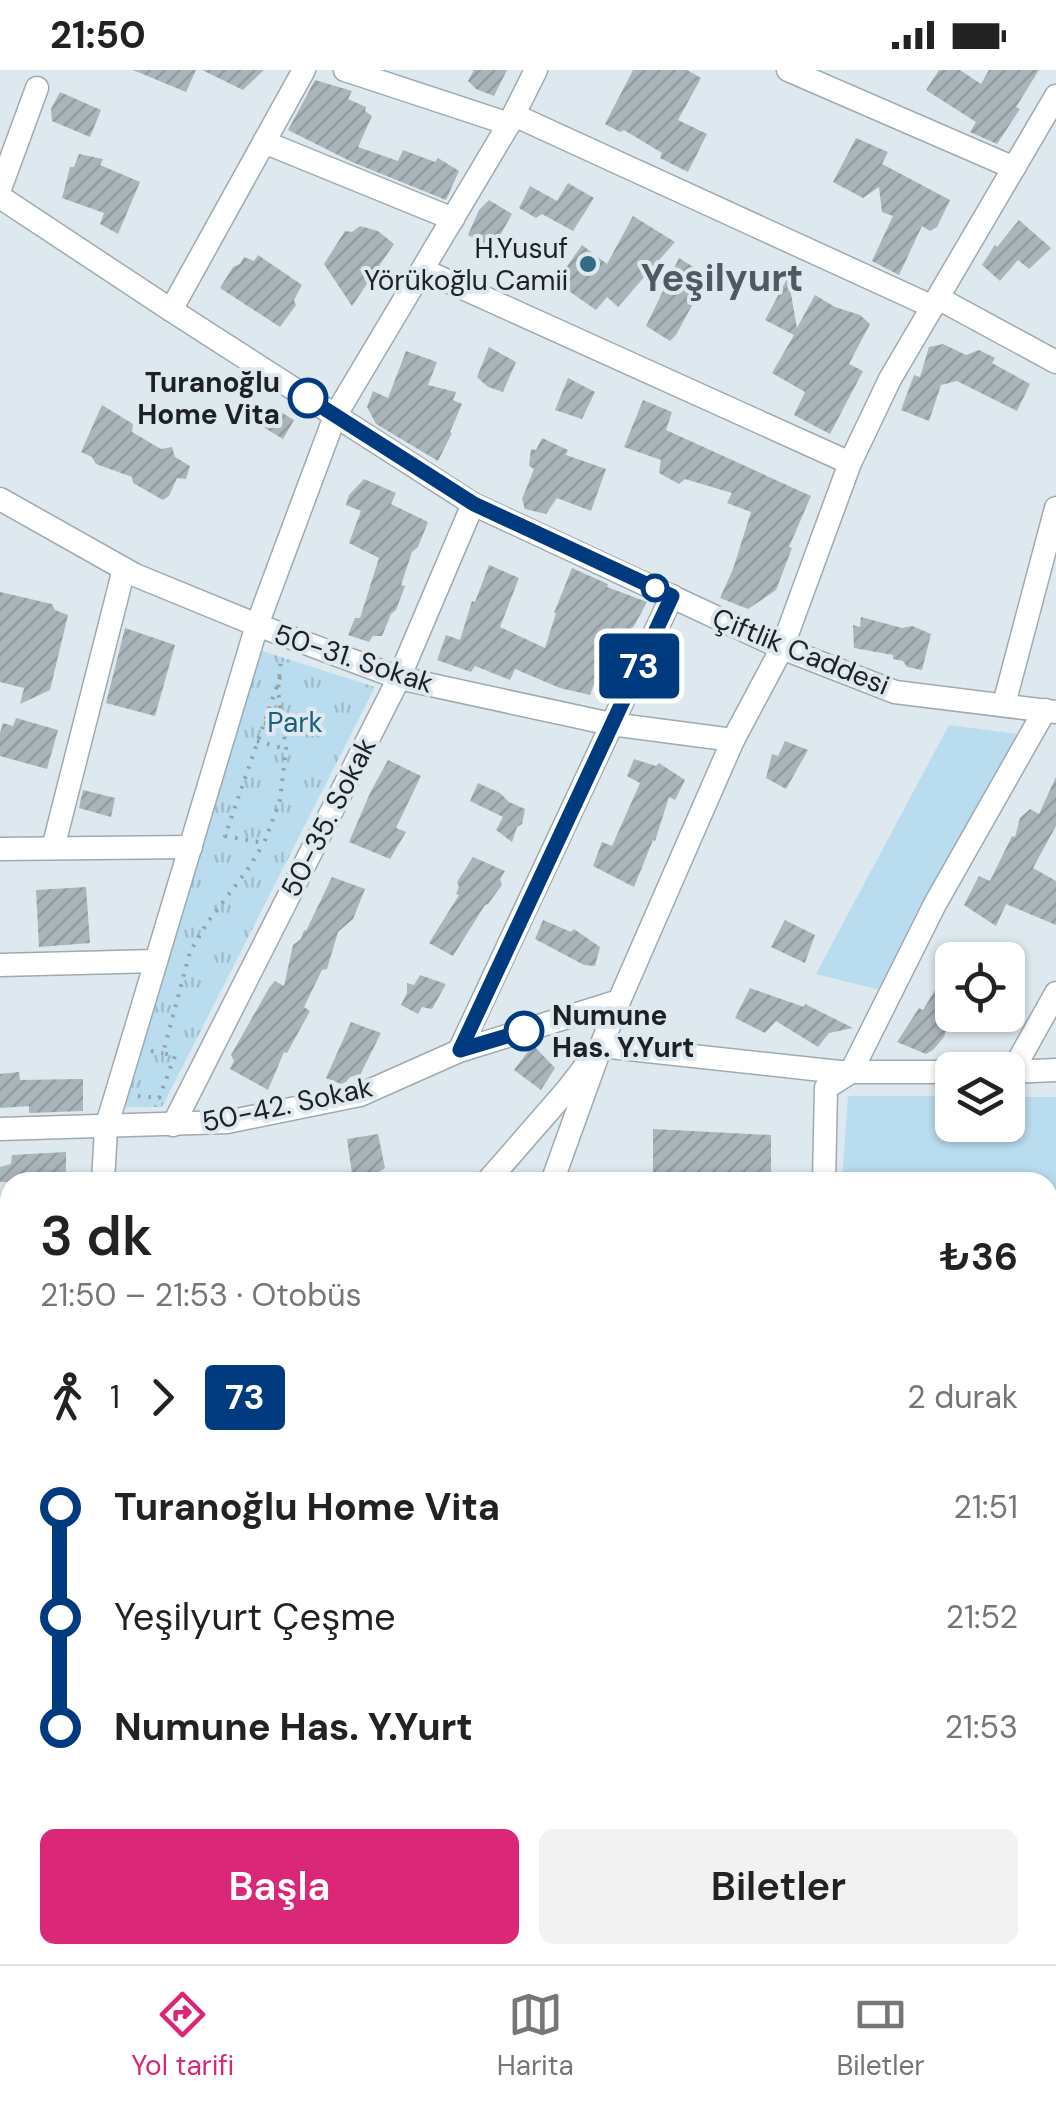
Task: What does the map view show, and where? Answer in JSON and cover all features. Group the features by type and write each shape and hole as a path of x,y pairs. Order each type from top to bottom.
{"street":[{"path":"172,310 304,70"},
{"path":"346,70 512,120 936,302 1056,362"},
{"path":"104,1172 106,1128 257,625 335,416 512,120 536,70"},
{"path":"788,70 1014,168"},
{"path":"0,193 37,88"},
{"path":"556,1172 619,1001 734,740 782,648 850,462 890,380 1014,168 1049,121 1056,96"},
{"path":"264,142 453,219"},
{"name":"Çiftlik Caddesi","path":"0,193 172,310 474,504 782,648 895,692 1050,711"},
{"path":"422,270 850,462"},
{"name":"50-31. Sokak","path":"0,499 124,569 257,625 399,678 611,724 734,740"},
{"name":"50-35. Sokak","path":"172,1125 399,678 474,504"},
{"path":"1004,704 1056,508"},
{"path":"53,848 124,569"},
{"path":"460,1050 672,596"},
{"path":"824,1172 826,1088 851,1072 935,904 1050,711"},
{"path":"0,848 191,846"},
{"path":"0,964 156,960"},
{"path":"1022,1052 1056,994"},
{"name":"50-42. Sokak","path":"0,1129 227,1122 360,1095 460,1050 619,1001"},
{"path":"601,1046 851,1072 935,1072"},
{"path":"495,1172 601,1046"},
{"path":"1025,1071 1056,1070"}],"path":[{"path":"163,1054 190,952 264,843 280,800 286,749 278,690 284,635"},
{"path":"264,843 225,836 280,678"},
{"path":"263,722 284,729"},
{"path":"257,740 286,749"},
{"path":"134,1096 158,1098 175,1056 147,1051"}],"green space":[{"name":"Park","path":"259,650 375,687 162,1107 124,1107"},
{"path":"949,725 1017,734 880,990 816,974"},
{"path":"848,1096 935,1096 935,1142 1025,1142 1025,1097 1056,1097 1056,1172 843,1172"}],"building":[{"path":"133,70 196,70 186,92"},
{"path":"202,70 264,70 243,90"},
{"path":"474,70 507,70 494,96 468,81"},
{"path":"633,70 687,70 701,78 678,120 707,134 688,172 660,158 662,153 624,130 620,132 605,124"},
{"path":"939,70 960,70 981,84 989,70 1039,70 997,144 970,132 976,122 926,90"},
{"path":"315,80 352,91 348,99 366,107 365,111 372,116 358,147 398,161 403,150 435,162 438,158 459,171 446,200 352,162 288,130"},
{"path":"60,92 101,110 90,137 52,121 51,109"},
{"path":"856,138 888,152 882,164 950,200 937,227 930,231 922,226 899,275 872,261 893,216 882,212 879,187 863,198 833,182"},
{"path":"79,154 103,159 100,165 140,182 118,234 100,224 104,213 62,198 70,167 74,167"},
{"path":"568,183 594,198 573,231 542,214 536,218 519,208 530,186 557,201"},
{"path":"489,200 512,214 493,248 468,235 479,210"},
{"path":"633,216 675,242 618,307 607,297 596,310 556,282 582,245 607,264"},
{"path":"1019,220 1051,248 1029,269 1018,260 1000,281 982,265"},
{"path":"360,226 378,231 394,244 352,306 324,264 345,231 352,232"},
{"path":"258,255 302,285 294,300 296,305 280,327 220,288 244,257 254,261"},
{"path":"679,258 708,276 670,341 646,326"},
{"path":"788,277 797,328 815,295 860,315 870,324 849,364 863,371 830,434 794,415 805,392 772,373 794,335 765,320"},
{"path":"943,344 966,355 979,350 995,358 992,363 1030,384 1017,411 957,381 941,385 929,421 901,410 914,375 920,377 929,347"},
{"path":"489,347 516,362 503,392 488,387 477,377"},
{"path":"406,351 437,362 428,385 456,392 453,400 462,404 438,461 376,424 367,407 373,391 388,398"},
{"path":"568,378 595,392 582,419 555,410"},
{"path":"643,400 672,412 666,430 811,496 776,590 748,609 720,598 751,512 727,503 732,493 685,479 679,484 659,473 661,460 624,447"},
{"path":"102,405 133,424 132,432 161,449 172,447 175,457 190,466 186,479 177,478 169,496 163,500 133,483 132,477 96,464 81,452"},
{"path":"274,408 294,420 283,439 263,427"},
{"path":"542,438 568,450 566,455 606,469 591,511 557,498 546,514 525,509 522,499 534,469 529,466 531,449 536,450"},
{"path":"364,479 396,493 391,504 428,522 412,552 396,610 382,636 373,636 369,642 348,635 355,618 360,618 379,558 349,543 361,511 346,505 349,495"},
{"path":"489,565 519,578 500,627 545,648 572,568 647,602 634,626 622,638 612,635 590,695 560,688 515,669 510,680 475,666 471,672 437,660 446,635 460,640"},
{"path":"0,592 52,604 55,610 68,615 50,690 20,704 24,688 0,682"},
{"path":"861,617 902,628 912,626 931,634 922,670 907,667 903,661 893,659 893,655 854,648 853,625 860,627"},
{"path":"125,628 175,645 155,716 106,703"},
{"path":"16,718 58,730 47,769 0,756 3,723 13,726"},
{"path":"785,741 808,750 786,789 766,778 772,754 778,756"},
{"path":"634,759 656,766 659,763 685,780 675,800 669,797 634,887 593,866 602,842 612,846 640,783 627,776"},
{"path":"388,760 421,776 396,828 406,832 390,859 349,842"},
{"path":"1056,777 1056,826 1033,868 1056,881 1056,925 1006,904 996,926 964,905 979,876 990,881 1012,836 1015,837 1020,818 1030,809 1039,814"},
{"path":"478,783 525,809 512,842 496,830 503,817 470,801"},
{"path":"83,790 115,798 111,817 79,808"},
{"path":"473,857 505,871 500,879 502,885 453,956 429,943 459,895 457,882"},
{"path":"332,877 365,889 353,919 338,932 327,969 322,970 304,1007 310,1011 287,1053 284,1052 268,1090 230,1069 234,1061 231,1055 269,988 275,981 284,986 293,945 306,931"},
{"path":"86,887 90,943 39,947 36,890"},
{"path":"543,920 571,932 574,929 600,947 595,966 584,965 535,939"},
{"path":"785,920 815,935 805,963 771,947"},
{"path":"420,975 446,984 432,1009 422,1007 418,1014 401,1005 407,983 414,985"},
{"path":"750,988 804,1007 805,1004 853,1028 829,1033 818,1047 776,1021 765,1033 735,1018"},
{"path":"935,990 935,1032 946,1032 926,1054 897,1042 919,1008 923,1010"},
{"path":"351,1022 381,1033 360,1075 341,1084 326,1078"},
{"path":"533,1045 555,1068 541,1090 514,1070"},
{"path":"19,1072 20,1080 83,1079 83,1111 29,1113 29,1106 0,1108 0,1074"},
{"path":"653,1129 771,1135 771,1172 653,1172"},
{"path":"378,1134 385,1168 379,1172 352,1172 347,1139"},
{"path":"66,1152 66,1172 0,1172 0,1167 11,1164 12,1155"}],"bus line":[{"name":"73","path":"308,398 474,504 672,596 460,1050 524,1031"}],"place":[{"name":"H.Yusuf Yörükoğlu Camii","path":"588,264"},
{"name":"Turanoğlu Home Vita","path":"308,398"},
{"name":"Numune Has. Y.Yurt","path":"524,1031"}],"district":[{"name":"Yeşilyurt","path":"722,278"}]}
